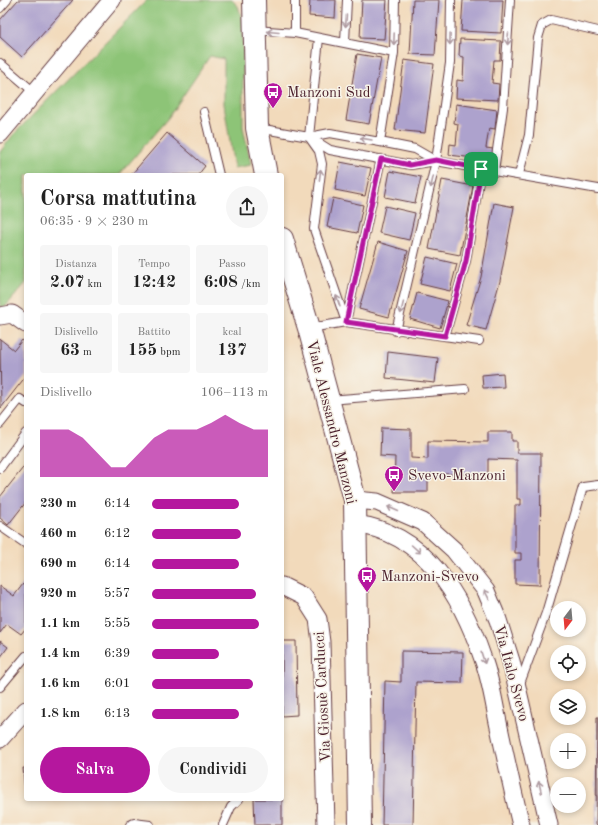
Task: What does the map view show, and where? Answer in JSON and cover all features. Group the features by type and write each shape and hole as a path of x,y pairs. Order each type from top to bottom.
{"street":[{"path":"0,134 112,0"},
{"path":"253,0 257,128 266,173"},
{"name":"Viale Alessandro Manzoni","path":"284,252 288,277 309,328 354,500 360,825"},
{"path":"0,316 12,314 24,323"},
{"name":"Via Italo Svevo","path":"354,500 377,502 422,522 454,550 486,591 498,620 511,661 549,825"},
{"name":"Via Italo Svevo","path":"354,524 373,527 412,545 445,577 468,618 484,660 521,825"},
{"name":"Via Giosuè Carducci","path":"284,587 304,597 318,619 322,649 326,825"},
{"path":"472,630 498,620"},
{"path":"0,739 24,712"}],"lane":[{"path":"0,8 7,0"},
{"path":"295,0 295,34"},
{"path":"344,42 347,0"},
{"path":"380,142 394,53 395,0"},
{"path":"396,330 436,160 450,63 451,0"},
{"path":"494,171 503,108 510,0"},
{"path":"519,174 529,135 538,38 542,25 551,20 598,32"},
{"path":"255,30 320,38 394,53"},
{"path":"320,38 309,137 319,151 322,164 314,229 346,322"},
{"path":"0,62 34,92"},
{"path":"204,112 219,173"},
{"path":"257,128 309,137 330,133 415,149 436,160 598,189"},
{"path":"309,137 330,150 410,165 436,160"},
{"path":"346,322 381,159"},
{"path":"445,336 466,261 481,169"},
{"path":"309,328 346,322 479,341"},
{"path":"328,400 465,389"},
{"path":"0,424 20,399 24,402"},
{"path":"0,468 24,436"},
{"path":"518,690 546,614 583,487 598,485"},
{"path":"0,526 24,543"},
{"path":"0,687 24,658"},
{"path":"223,825 231,806 237,801"},
{"path":"130,825 134,823 150,825"}],"green space":[{"path":"147,0 232,0 238,6 243,22 243,127 251,165 234,168 224,104 224,59 210,56 168,118 121,173 24,173 24,285 5,307 0,307 0,152 13,135"}],"building":[{"path":"18,0 73,0 22,57 0,37 0,20"},
{"path":"310,0 336,0 335,18 309,16"},
{"path":"362,0 387,0 384,39 360,38"},
{"path":"413,0 439,0 435,55 410,54"},
{"path":"463,0 503,0 501,33 461,31"},
{"path":"460,39 501,41 500,60 494,60 492,83 499,84 498,100 456,98 457,80 463,81 464,57 459,56"},
{"path":"357,54 381,58 369,124 346,120"},
{"path":"404,60 434,64 425,133 395,130"},
{"path":"456,104 497,110 495,129 489,128 486,148 493,149 491,160 449,155 450,144 456,145 458,124 454,123"},
{"path":"167,133 205,166 200,173 133,173"},
{"path":"340,162 371,168 365,196 335,190"},
{"path":"390,171 421,177 415,203 385,197"},
{"path":"442,180 473,186 460,255 429,249"},
{"path":"333,198 363,205 357,233 327,227"},
{"path":"494,203 514,207 500,281 486,330 466,325 481,277"},
{"path":"385,206 415,213 409,240 379,233"},
{"path":"378,242 408,251 389,317 359,309"},
{"path":"427,257 457,264 450,291 420,284"},
{"path":"417,293 448,301 440,328 410,319"},
{"path":"0,339 14,350 22,340 24,342 24,379 1,408"},
{"path":"388,352 438,358 435,383 386,378"},
{"path":"503,373 504,387 483,388 482,375"},
{"path":"381,428 411,429 411,458 428,459 428,441 488,442 488,432 512,432 512,441 517,441 517,453 541,453 540,585 515,584 515,560 521,560 521,553 515,553 515,505 521,505 521,499 517,499 517,460 488,459 488,474 428,474 428,492 394,492 395,457 380,456"},
{"path":"24,467 24,505 8,525 0,518 0,497"},
{"path":"24,585 24,630 21,634 7,624 0,633 0,586 14,596"},
{"path":"0,641 8,647 0,658"},
{"path":"284,641 296,641 297,715 284,716"},
{"path":"401,651 463,652 462,683 416,682 413,825 382,825 385,681 401,682"},
{"path":"597,717 598,825 596,825"},
{"path":"254,801 282,801 282,825 255,825"}],"place":[{"name":"Manzoni Sud","path":"273,109"},
{"name":"Svevo-Manzoni","path":"394,492"},
{"name":"Manzoni-Svevo","path":"367,593"}],"route":[{"path":"381,159 410,165 436,160 481,169 466,261 445,336 346,322 381,159"}]}
